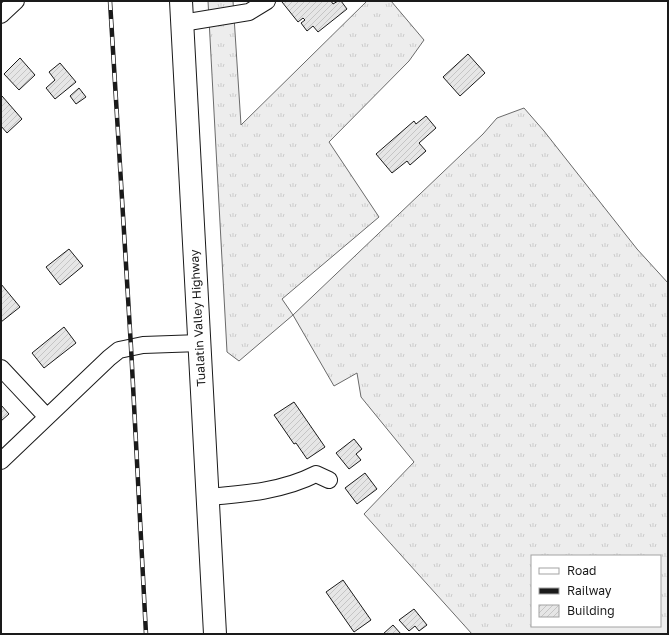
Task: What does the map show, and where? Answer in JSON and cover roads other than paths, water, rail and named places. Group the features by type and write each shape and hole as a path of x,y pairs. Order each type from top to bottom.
{"highway":[{"name":"Tualatin Valley Highway","path":"181,1 215,634"}],"street":[{"path":"1,15 16,1"},
{"path":"182,23 234,16 249,12 267,1"},
{"path":"1,460 108,358 119,350 143,345 200,343"},
{"path":"1,368 46,416"},
{"path":"208,497 238,495 267,490 300,482 316,474 329,480"}],"railway":[{"path":"110,1 131,347 146,634"}]}
